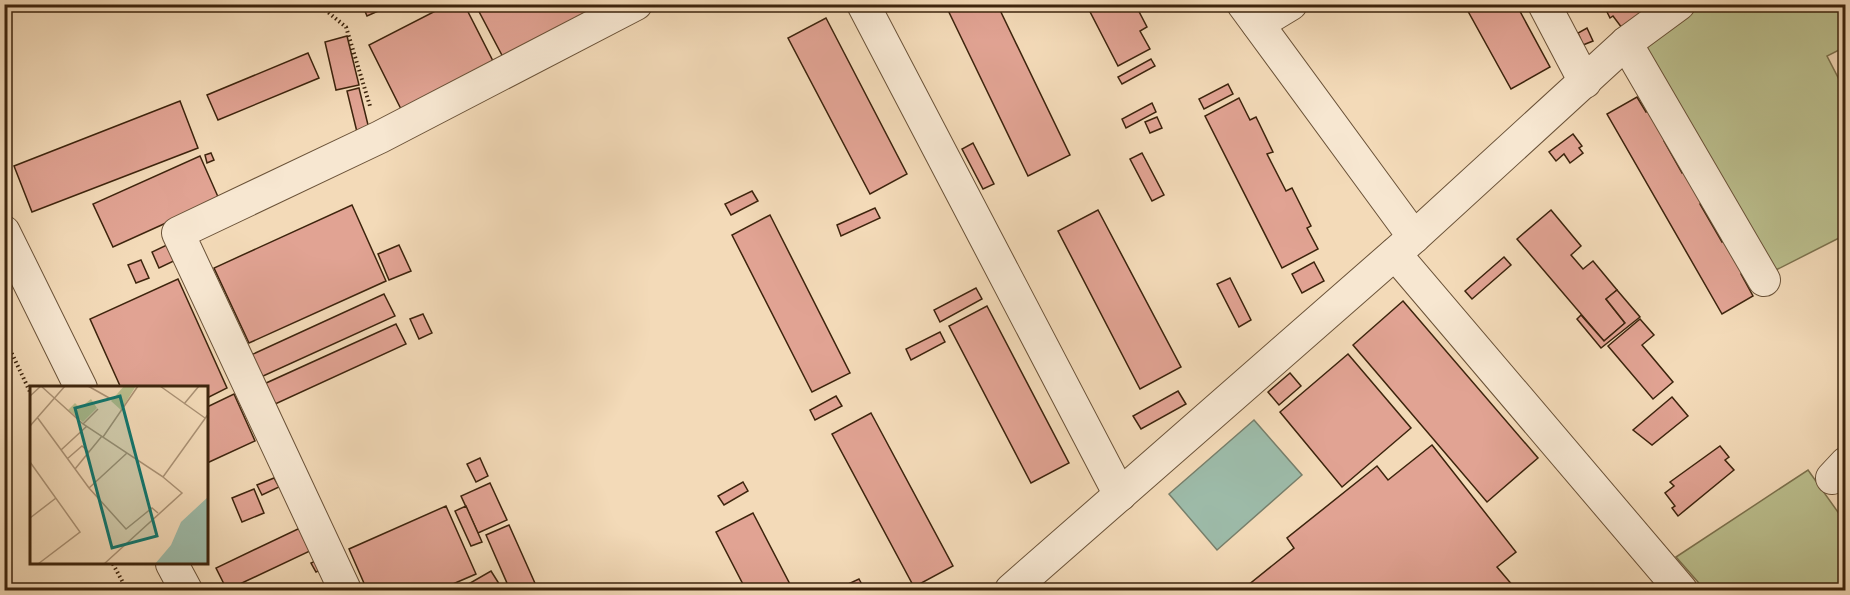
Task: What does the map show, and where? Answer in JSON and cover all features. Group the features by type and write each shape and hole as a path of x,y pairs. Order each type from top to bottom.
{"street":[{"path":"345,591 178,234 380,137 636,4"},
{"path":"863,4 1120,495"},
{"path":"1291,4 1250,14 1404,246 1681,591"},
{"path":"1544,4 1585,82"},
{"path":"1011,591 1404,246 1626,43 1679,4"},
{"path":"1626,43 1764,280"},
{"path":"4,232 80,386"},
{"path":"173,565 186,591"}],"path":[{"path":"318,4 346,27 380,137"},
{"path":"4,337 30,392"},
{"path":"114,565 127,591"}],"green space":[{"path":"1702,5 1845,5 1845,47 1827,56 1845,91 1845,235 1774,271 1646,48"},
{"path":"1808,470 1845,522 1845,590 1705,590 1676,557"}],"shaded area":[{"path":"1254,420 1302,475 1217,550 1169,494"}],"building":[{"path":"362,4 394,4 367,16"},
{"path":"449,4 464,4 495,65 402,111 369,45"},
{"path":"475,4 586,4 590,14 504,59"},
{"path":"945,4 997,4 1070,155 1028,176"},
{"path":"1086,4 1135,4 1147,27 1140,31 1150,49 1118,66"},
{"path":"1464,4 1516,4 1550,67 1511,89"},
{"path":"1603,4 1650,4 1627,28 1622,28 1613,16 1610,18"},
{"path":"826,18 907,174 870,194 788,38"},
{"path":"1587,28 1593,41 1583,45 1578,33"},
{"path":"347,36 359,85 336,90 325,42"},
{"path":"308,53 319,78 218,120 207,95"},
{"path":"1151,59 1155,66 1122,84 1118,77"},
{"path":"1228,84 1233,94 1204,109 1199,99"},
{"path":"359,88 369,129 357,132 347,91"},
{"path":"1637,97 1646,112 1650,110 1667,139 1664,141 1682,173 1686,170 1704,202 1700,204 1722,242 1726,240 1744,272 1741,274 1753,296 1722,314 1607,114"},
{"path":"1239,98 1250,120 1256,117 1273,152 1267,154 1286,191 1292,188 1311,226 1307,228 1318,249 1282,268 1205,116"},
{"path":"180,101 198,148 32,212 14,166"},
{"path":"1152,103 1156,112 1126,128 1122,119"},
{"path":"1157,117 1162,128 1150,133 1145,122"},
{"path":"1573,134 1582,146 1579,148 1583,153 1570,163 1564,154 1556,161 1549,152"},
{"path":"973,143 994,184 983,189 962,149"},
{"path":"211,153 214,160 207,163 205,155"},
{"path":"1142,153 1164,195 1152,201 1130,159"},
{"path":"200,156 219,199 113,247 93,204"},
{"path":"752,191 758,201 731,215 725,204"},
{"path":"352,205 386,281 249,343 214,268"},
{"path":"875,208 880,218 841,236 837,225"},
{"path":"1098,210 1181,367 1140,389 1058,231"},
{"path":"1551,210 1581,246 1571,255 1583,269 1593,261 1617,290 1606,299 1625,323 1604,341 1517,239"},
{"path":"770,215 850,373 812,392 732,235"},
{"path":"171,243 178,259 159,268 152,252"},
{"path":"399,245 411,271 389,280 378,254"},
{"path":"1504,257 1511,265 1472,299 1465,291"},
{"path":"141,260 149,278 136,283 128,265"},
{"path":"1314,262 1324,281 1302,293 1292,274"},
{"path":"1230,278 1251,320 1239,327 1217,284"},
{"path":"178,279 227,388 208,398 208,386 120,386 90,319"},
{"path":"976,288 982,299 940,322 934,310"},
{"path":"1617,290 1640,317 1601,348 1577,319 1581,315 1604,341 1625,323 1606,299"},
{"path":"384,294 395,316 261,377 251,355"},
{"path":"1403,301 1538,458 1487,502 1353,345"},
{"path":"987,306 1069,463 1031,483 949,326"},
{"path":"423,314 432,333 419,339 410,319"},
{"path":"1640,319 1654,335 1642,345 1673,382 1653,399 1608,346"},
{"path":"396,324 406,344 273,405 264,384"},
{"path":"940,332 945,342 911,360 906,349"},
{"path":"1348,354 1411,428 1342,487 1280,412"},
{"path":"1290,373 1301,386 1279,405 1268,392"},
{"path":"1178,391 1186,404 1141,429 1133,416"},
{"path":"234,394 255,441 208,463 208,407"},
{"path":"836,396 842,406 815,420 810,410"},
{"path":"1672,397 1688,416 1652,445 1633,430"},
{"path":"871,413 953,566 914,587 832,434"},
{"path":"1432,445 1516,552 1497,567 1514,587 1509,590 1242,590 1294,548 1287,538 1377,466 1388,480"},
{"path":"1720,446 1729,457 1725,460 1734,470 1678,516 1672,508 1675,506 1665,493 1674,486 1670,482"},
{"path":"480,458 488,476 476,482 467,464"},
{"path":"274,478 279,487 262,495 257,485"},
{"path":"743,482 748,491 724,505 718,496"},
{"path":"490,483 507,520 478,533 461,496"},
{"path":"254,489 264,513 242,522 232,498"},
{"path":"446,506 476,574 439,590 367,590 349,549"},
{"path":"466,506 482,542 471,546 455,511"},
{"path":"753,513 793,590 746,590 716,532"},
{"path":"509,525 538,590 510,590 486,535"},
{"path":"300,528 310,551 227,590 216,568"},
{"path":"322,558 327,567 316,572 311,563"},
{"path":"491,571 503,590 458,590"},
{"path":"859,579 865,590 851,590 848,584"}]}
